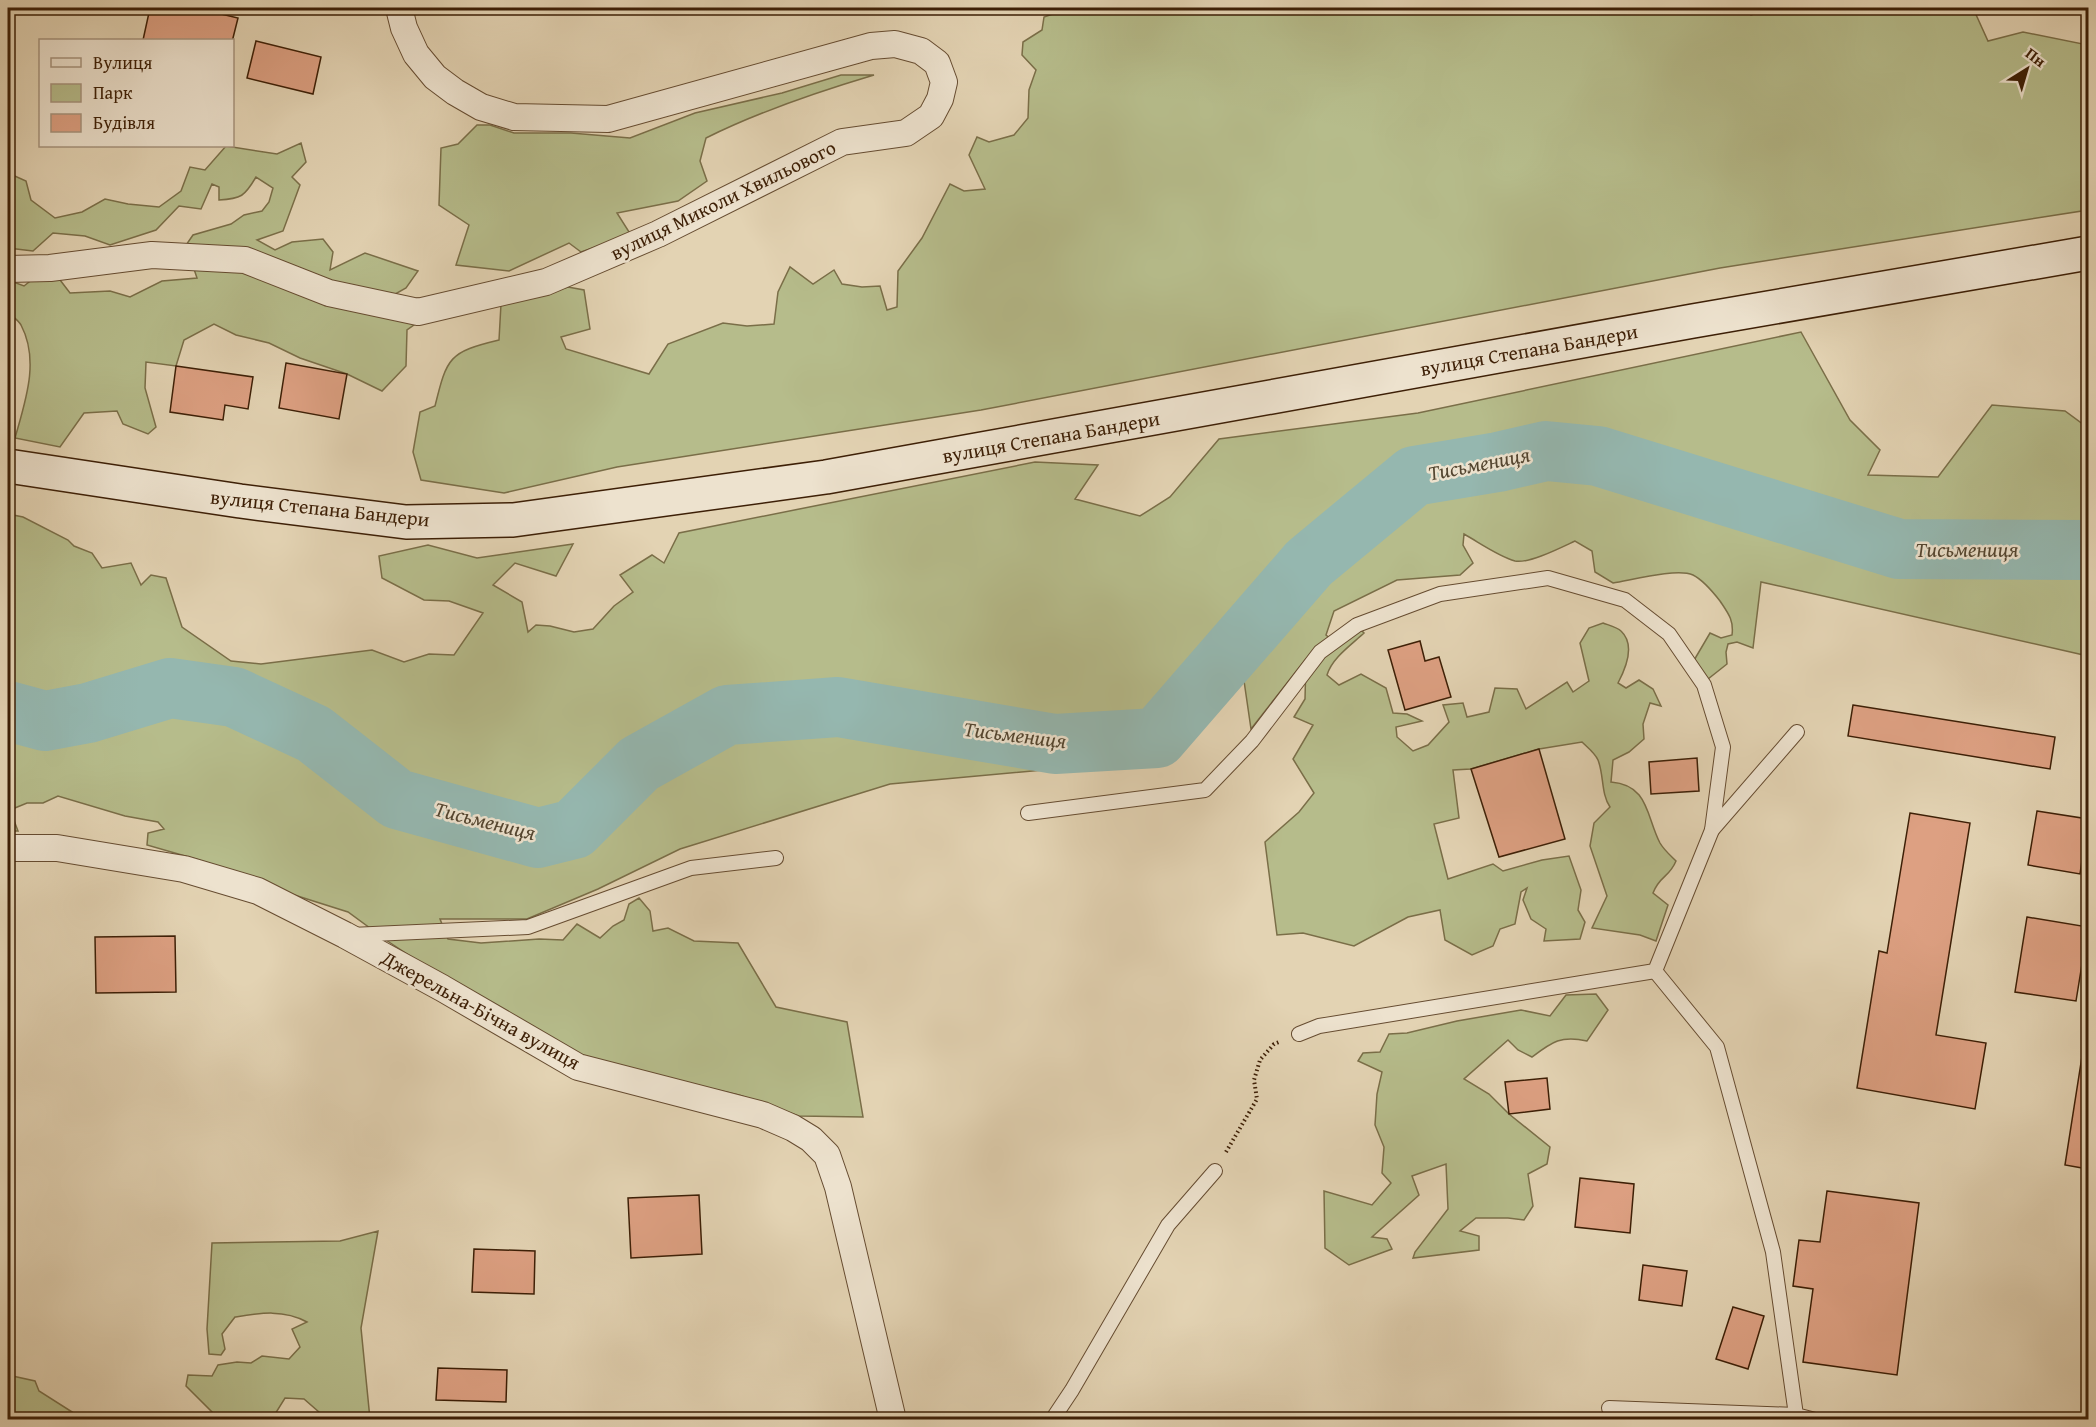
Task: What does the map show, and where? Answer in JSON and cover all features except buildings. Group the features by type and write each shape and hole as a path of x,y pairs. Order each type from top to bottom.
{"main road":[{"name":"вулиця Степана Бандери","path":"8,465 240,501 406,522 513,520 826,477 1693,321 2088,254"}],"street":[{"name":"вулиця Миколи Хвильового","path":"8,269 50,268 152,255 244,260 329,293 418,312 429,310 546,282 658,234 842,141 906,133 932,116 940,99 944,82 937,63 921,51 895,44 871,46 608,119 514,117 481,107 435,77 416,54 404,28 399,8"},
{"name":"Джерельна-Бічна вулиця","path":"8,848 57,848 184,869 258,891 345,935 578,1067 763,1115 811,1139 827,1155 838,1187 894,1419"}],"lane":[{"path":"1028,813 1205,790 1252,741 1320,652 1357,625 1440,594 1548,578 1625,600 1669,634 1704,685 1723,747 1712,830 1655,971"},
{"path":"1712,830 1797,732"},
{"path":"345,935 528,927 691,868 776,858"},
{"path":"1299,1034 1318,1026 1655,971"},
{"path":"1655,971 1717,1047 1773,1252 1796,1415"},
{"path":"1052,1419 1072,1390 1168,1225 1215,1170"},
{"path":"1609,1408 1796,1415 1815,1419"}],"path":[{"path":"1215,1170 1257,1099 1254,1080 1260,1060 1274,1044 1299,1034"}],"green space":[{"path":"1070,8 1744,8 1751,15 1769,8 1973,8 1988,41 2023,32 2088,45 2088,210 1720,268 981,410 617,467 504,493 421,480 413,452 420,412 435,406 443,377 453,359 470,348 499,340 501,304 568,287 584,290 590,329 561,337 566,349 649,374 668,344 723,323 747,326 774,324 778,292 790,267 813,284 834,270 842,284 862,287 880,286 887,310 897,307 898,271 922,238 950,184 964,191 985,189 969,155 977,137 989,142 1014,135 1028,118 1029,90 1036,70 1022,55 1023,42 1042,30 1044,17"},
{"path":"841,75 874,75 789,103 706,138 700,161 707,181 678,201 617,213 631,235 581,252 569,243 509,271 456,265 469,225 439,205 441,148 458,144 477,125 490,125 514,133 571,133 630,138 695,113 782,93"},
{"path":"301,143 306,162 292,177 300,185 283,231 257,240 275,250 292,242 323,239 333,252 330,270 365,253 418,271 406,288 388,298 421,320 407,330 406,366 382,391 347,374 300,358 269,343 236,335 214,324 184,340 176,366 146,362 145,388 156,427 148,434 123,424 117,411 84,413 60,447 15,438 29,382 30,367 27,339 21,325 8,312 8,280 24,286 38,275 57,276 70,293 110,291 130,297 162,281 197,278 186,245 193,235 231,224 244,215 262,211 269,202 273,188 256,177 242,195 233,199 219,200 219,187 212,184 201,209 179,206 156,230 110,245 85,236 53,233 33,251 8,248 8,173 26,181 31,200 55,218 82,212 105,199 159,207 181,191 190,167 205,170 225,147 277,154"},
{"path":"1801,332 1850,420 1880,450 1868,475 1938,477 1992,405 2065,411 2088,428 2088,656 1761,582 1753,648 1737,642 1728,644 1727,664 1708,679 1693,662 1710,633 1721,638 1732,635 1732,625 1720,601 1697,577 1686,573 1676,573 1613,583 1595,572 1592,551 1575,541 1537,558 1515,561 1496,553 1464,534 1463,545 1473,563 1460,575 1397,580 1334,611 1326,635 1337,644 1359,628 1364,633 1337,657 1327,675 1339,685 1361,674 1386,688 1393,713 1407,714 1422,721 1396,727 1397,737 1413,751 1428,745 1449,722 1443,705 1463,703 1467,717 1489,712 1495,688 1517,689 1526,709 1567,682 1573,692 1589,681 1580,643 1589,628 1603,623 1621,631 1626,637 1629,650 1624,671 1618,683 1626,688 1639,680 1653,689 1661,706 1650,703 1643,724 1644,739 1629,752 1613,760 1611,782 1623,784 1640,796 1660,843 1676,861 1653,893 1668,905 1656,941 1640,935 1592,928 1607,896 1590,846 1594,823 1610,807 1605,796 1598,760 1582,742 1539,749 1471,769 1453,770 1459,818 1434,824 1448,879 1493,864 1503,871 1542,860 1569,856 1581,890 1578,910 1585,922 1580,939 1544,941 1546,929 1531,919 1523,900 1527,888 1521,892 1515,924 1500,929 1493,946 1472,955 1445,940 1440,910 1408,917 1354,946 1303,933 1277,935 1265,842 1299,812 1314,793 1293,759 1313,725 1294,717 1305,699 1306,659 1251,729 1243,674 1152,760 890,784 680,849 598,889 527,919 440,919 448,939 481,943 539,939 563,940 577,924 600,938 624,920 629,904 639,898 650,911 653,931 668,928 694,941 738,943 776,1007 847,1022 863,1117 799,1116 739,1095 579,1058 490,1009 348,912 269,887 199,860 147,845 148,833 164,829 158,822 125,816 58,796 43,803 27,803 10,810 18,831 8,831 8,514 23,517 68,540 74,546 92,553 102,568 131,563 141,585 151,575 166,578 182,627 231,661 261,664 372,650 404,662 429,654 454,655 483,613 449,601 424,600 382,578 379,556 428,545 477,558 573,544 556,576 515,563 493,585 522,602 528,632 536,625 574,632 593,629 614,606 633,592 620,575 652,555 664,563 679,533 1035,462 1098,465 1075,499 1140,516 1170,497 1219,439 1418,413"},
{"path":"1596,994 1608,1010 1587,1041 1563,1039 1545,1047 1532,1057 1518,1050 1508,1040 1464,1079 1489,1094 1509,1114 1550,1147 1547,1164 1528,1174 1533,1206 1524,1220 1476,1218 1460,1231 1479,1236 1479,1250 1413,1258 1415,1252 1448,1209 1446,1164 1412,1176 1419,1195 1372,1237 1387,1239 1392,1249 1349,1265 1325,1248 1324,1191 1372,1205 1391,1183 1382,1173 1384,1147 1375,1125 1377,1094 1382,1072 1358,1061 1363,1053 1380,1052 1389,1034 1407,1033 1457,1021 1521,1010 1550,1016 1566,995"},
{"path":"378,1231 361,1328 370,1419 327,1419 304,1399 285,1398 272,1419 213,1419 215,1415 186,1386 188,1375 212,1376 218,1365 237,1362 251,1363 262,1356 289,1359 300,1347 292,1329 307,1322 281,1314 263,1313 235,1317 222,1334 225,1349 221,1355 209,1354 207,1329 212,1243 340,1241"},
{"path":"8,1375 35,1381 39,1391 80,1419 8,1419"}],"waterway":[{"name":"Тисьмениця","path":"8,711 45,721 88,713 170,688 234,697 314,734 397,799 538,838 574,829 639,764 727,715 838,707 1055,744 1157,738 1309,563 1414,476 1498,462 1546,451 1598,456 1899,549 2088,550"}]}
